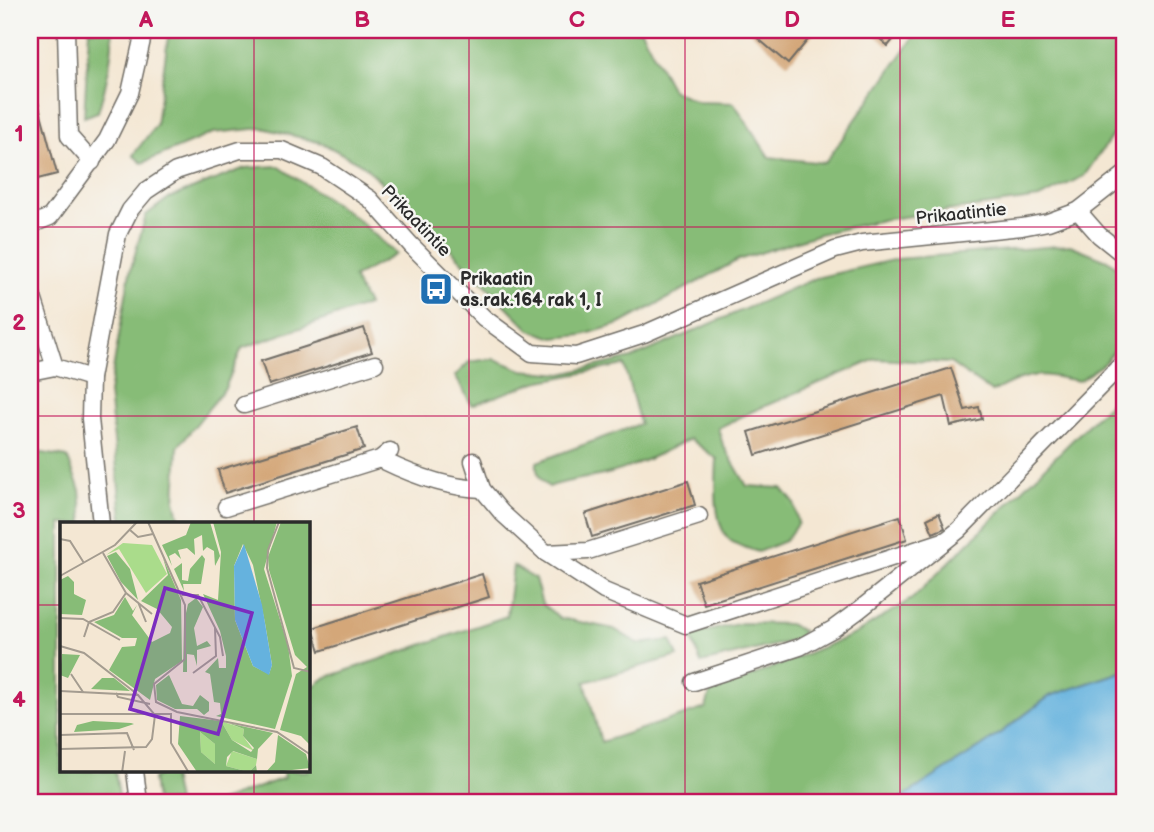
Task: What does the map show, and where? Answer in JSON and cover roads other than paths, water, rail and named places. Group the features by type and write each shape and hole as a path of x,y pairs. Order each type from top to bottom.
{"street":[{"path":"66,30 69,136 92,162"},
{"path":"30,225 50,217 107,140 130,93 143,33"},
{"name":"Prikaatintie","path":"101,522 90,419 91,378 118,234 130,210 146,191 176,171 240,150 282,150 322,167 370,198 411,245 484,318 532,353 576,356 644,334 835,250 862,243 1048,222 1077,211 1124,175"},
{"path":"1077,211 1099,235 1124,255"},
{"path":"30,288 55,367"},
{"path":"694,682 800,647 833,629 959,530 1124,362"},
{"path":"244,405 375,364"},
{"path":"30,372 55,367 91,378"},
{"path":"226,507 387,456 409,473 467,489 482,489"},
{"path":"473,461 482,489 502,513 546,553 604,591 685,625 946,540"},
{"path":"546,553 587,551 699,516"},
{"path":"135,772 139,802"}],"water":[{"path":"1124,671 1124,802 895,802 984,745 1050,696"}],"place":[{"name":"Prikaatin as.rak.164 rak 1, I","path":"436,289"}]}
